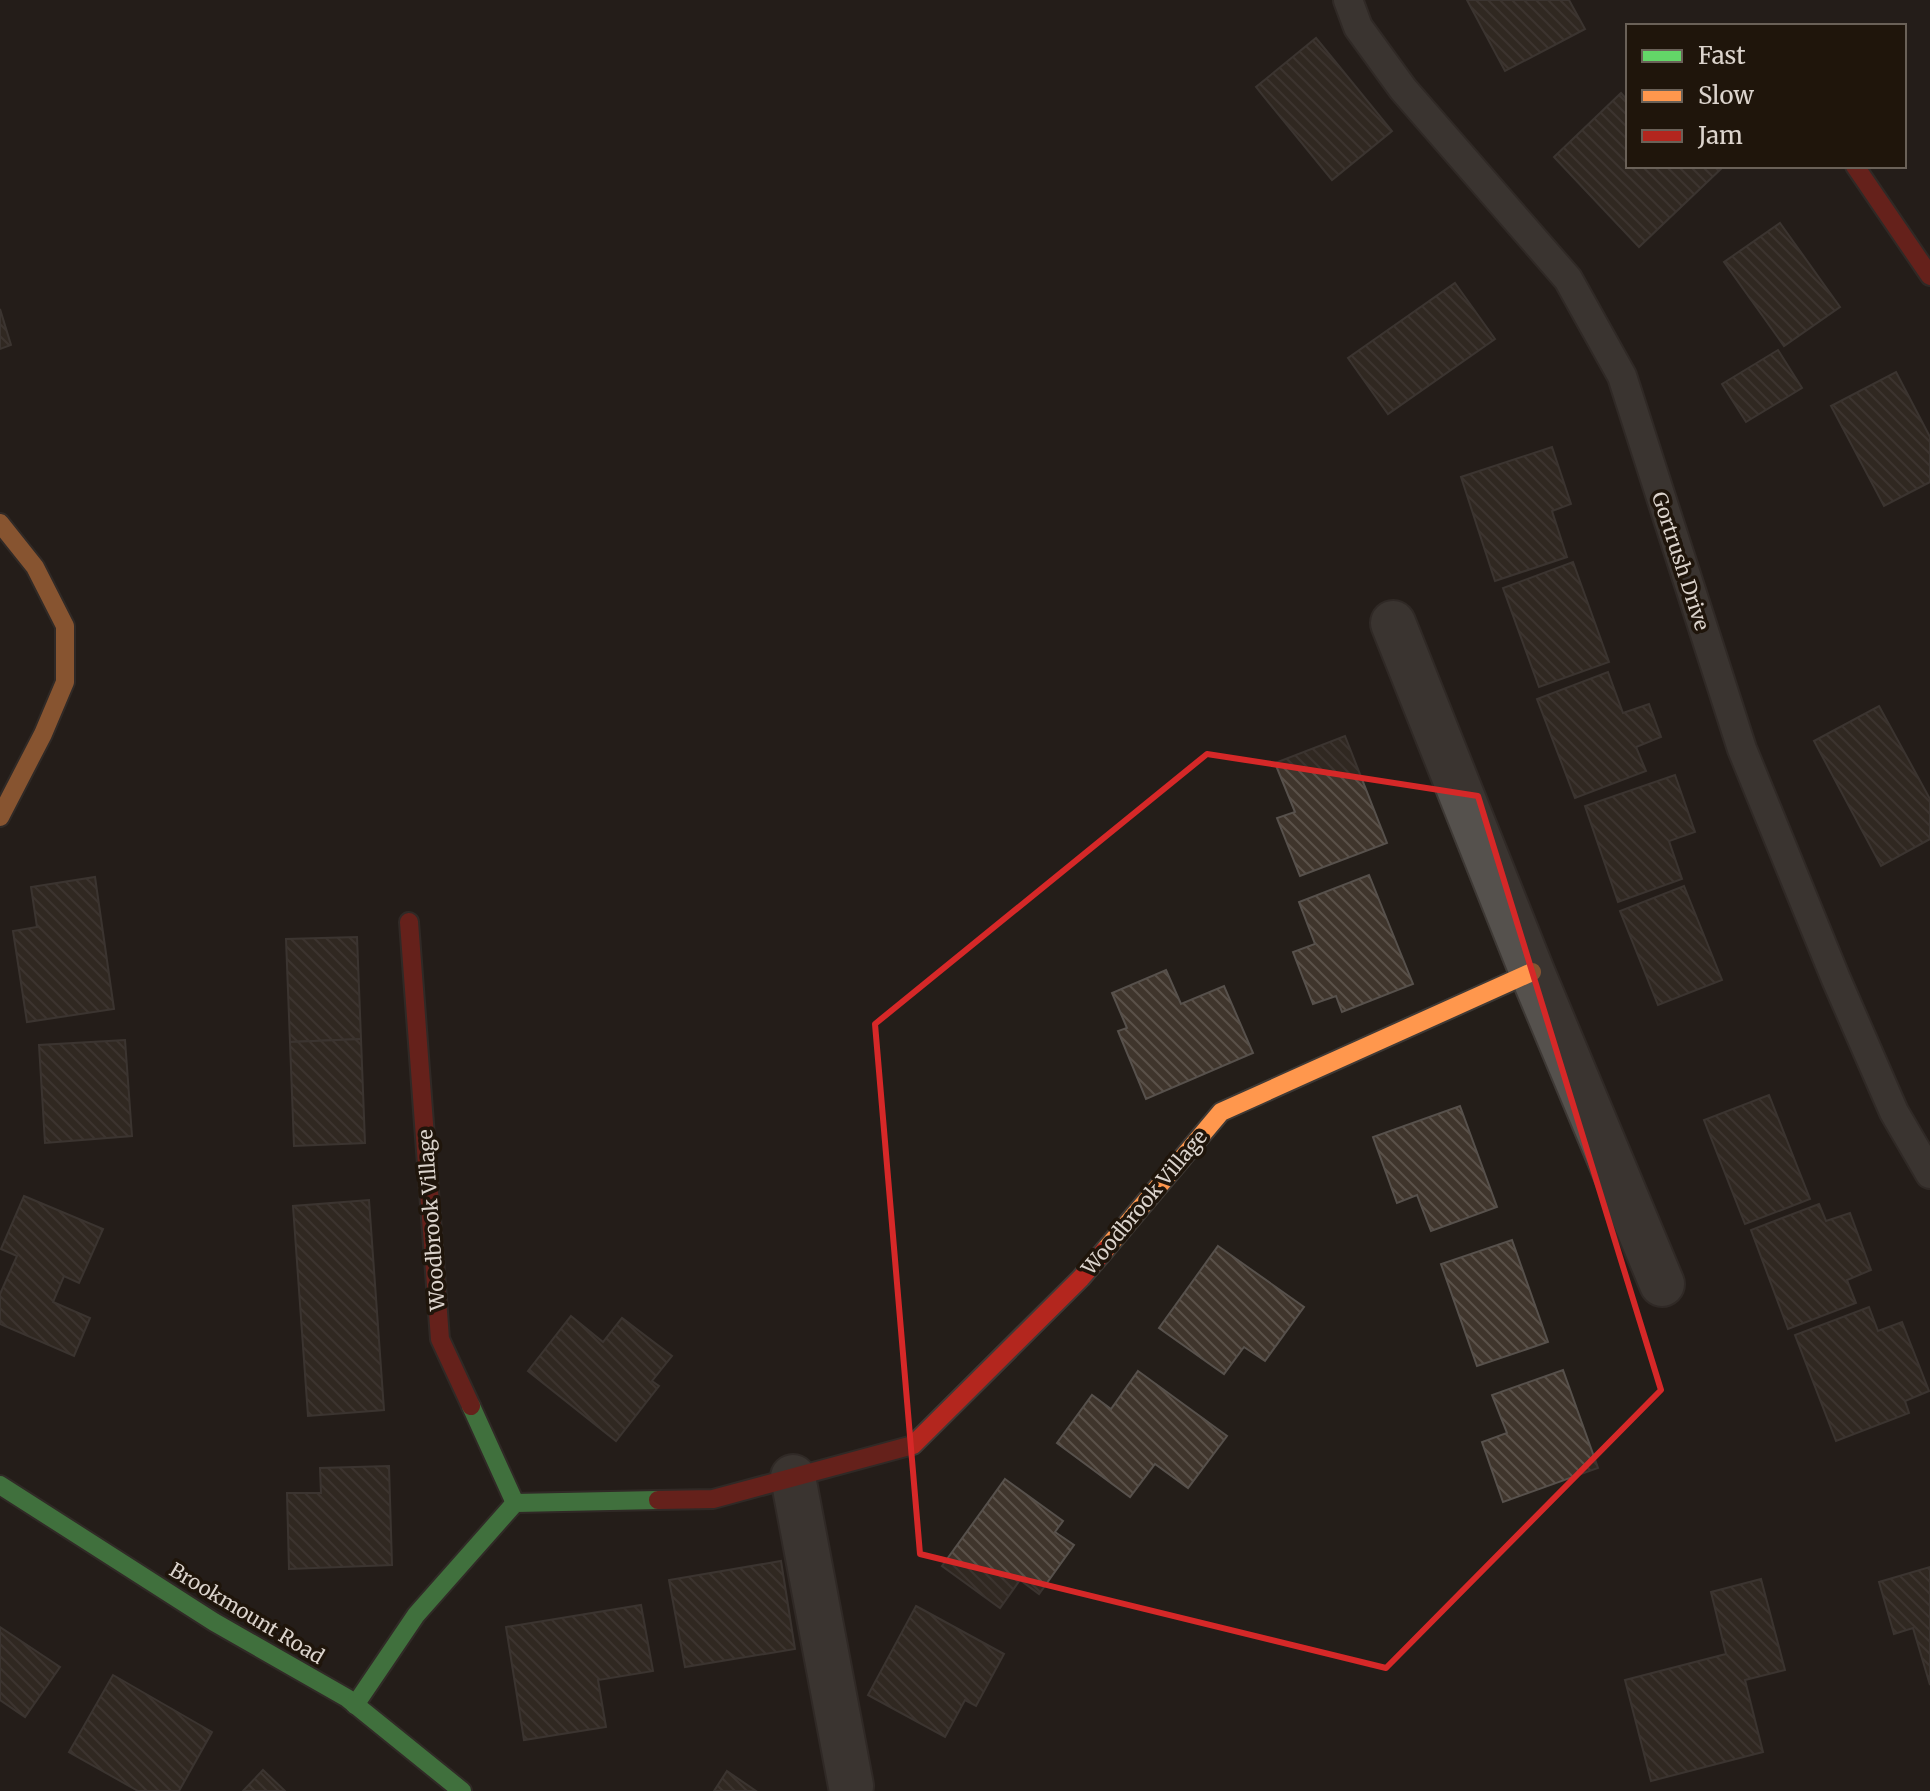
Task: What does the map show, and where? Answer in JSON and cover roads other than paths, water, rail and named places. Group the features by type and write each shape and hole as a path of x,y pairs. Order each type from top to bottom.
{"street":[{"path":"1856,168 1930,276"},
{"path":"0,523 35,567 65,626 65,682 43,734 0,817"},
{"path":"1393,623 1532,972 1662,1284"},
{"name":"Woodbrook Village","path":"409,922 440,1339 515,1503 713,1499 913,1445 1081,1278 1221,1112 1532,972"},
{"path":"793,1477 851,1786"},
{"name":"Brookmount Road","path":"0,1485 214,1622 355,1705 462,1791"},
{"path":"355,1705 416,1615 515,1503"}],"lane":[{"name":"Gortrush Drive","path":"1348,0 1358,27 1403,89 1568,279 1622,376 1742,749 1894,1112 1930,1174"}]}
